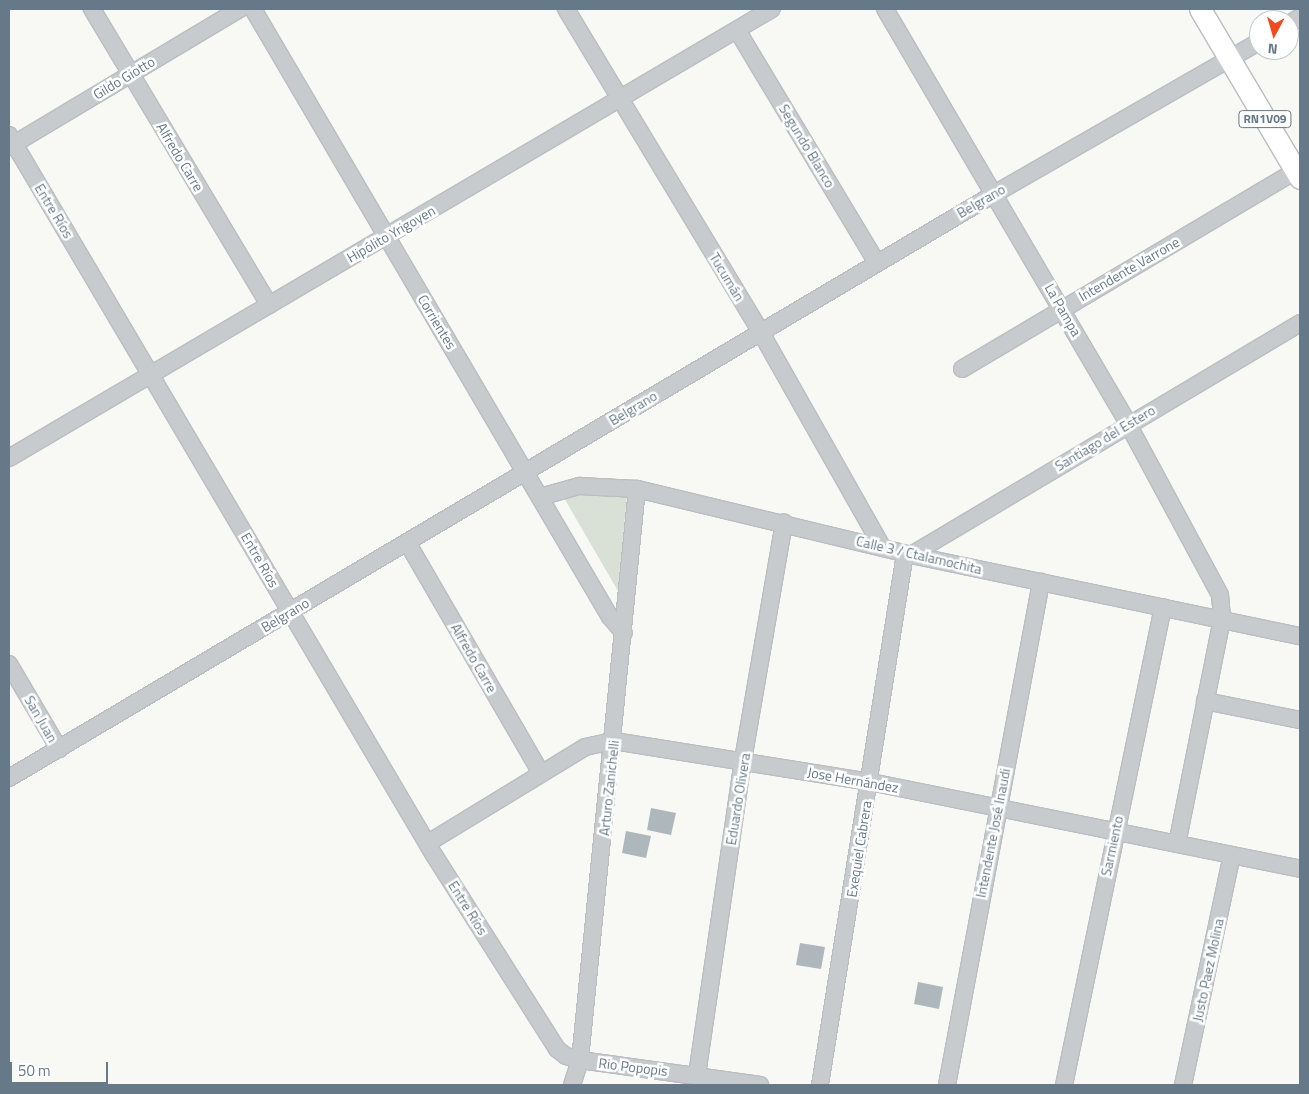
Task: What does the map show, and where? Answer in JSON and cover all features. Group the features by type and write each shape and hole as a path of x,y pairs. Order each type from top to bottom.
{"main road":[{"name":"RN1V09","path":"1200,9 1298,174"}],"street":[{"name":"Alfredo Carre","path":"92,9 269,305"},
{"name":"Gildo Giotto","path":"11,142 240,9"},
{"name":"Corrientes","path":"252,9 610,617 624,633"},
{"name":"Tucumán","path":"566,9 760,332 883,548"},
{"name":"Hipólito Yrigoyen","path":"9,458 772,9"},
{"name":"La Pampa","path":"886,9 996,193 1128,424 1220,595 1222,619"},
{"name":"Segundo Blanco","path":"737,30 877,262"},
{"name":"Belgrano","path":"9,778 877,262 1249,48"},
{"name":"Entre Ríos","path":"11,142 151,374 428,843 557,1049 573,1058"},
{"name":"Intendente Varrone","path":"962,369 1062,308 1298,174"},
{"name":"Santiago del Estero","path":"908,554 1300,323"},
{"name":"Calle 3 / Ctalamochita","path":"540,497 579,486 637,489 784,522 908,554 1300,636"},
{"name":"Arturo Zanichelli","path":"572,1085 573,1058 614,741 637,489"},
{"name":"Eduardo Olivera","path":"697,1076 743,760 784,522"},
{"name":"Alfredo Carre","path":"407,542 541,774"},
{"name":"Exequiel Cabrera","path":"820,1085 908,554"},
{"name":"Intendente José Inaudi","path":"947,1085 997,807 1041,582"},
{"name":"Sarmiento","path":"1064,1085 1115,831 1163,607"},
{"path":"1177,844 1222,619"},
{"name":"San Juan","path":"9,664 59,749"},
{"path":"1205,701 1300,720"},
{"name":"Jose Hernández","path":"428,843 586,747 614,741 743,760 870,782 1300,869"},
{"name":"Justo Paez Molina","path":"1183,1085 1232,855"},
{"name":"Rio Popopis","path":"573,1058 760,1085"}],"shaded area":[{"path":"560,491 627,495 618,591"}],"building":[{"path":"651,808 676,813 671,835 647,830"},
{"path":"626,831 651,836 646,858 622,853"},
{"path":"800,943 825,947 821,969 796,965"},
{"path":"918,982 943,987 939,1009 914,1004"}]}
